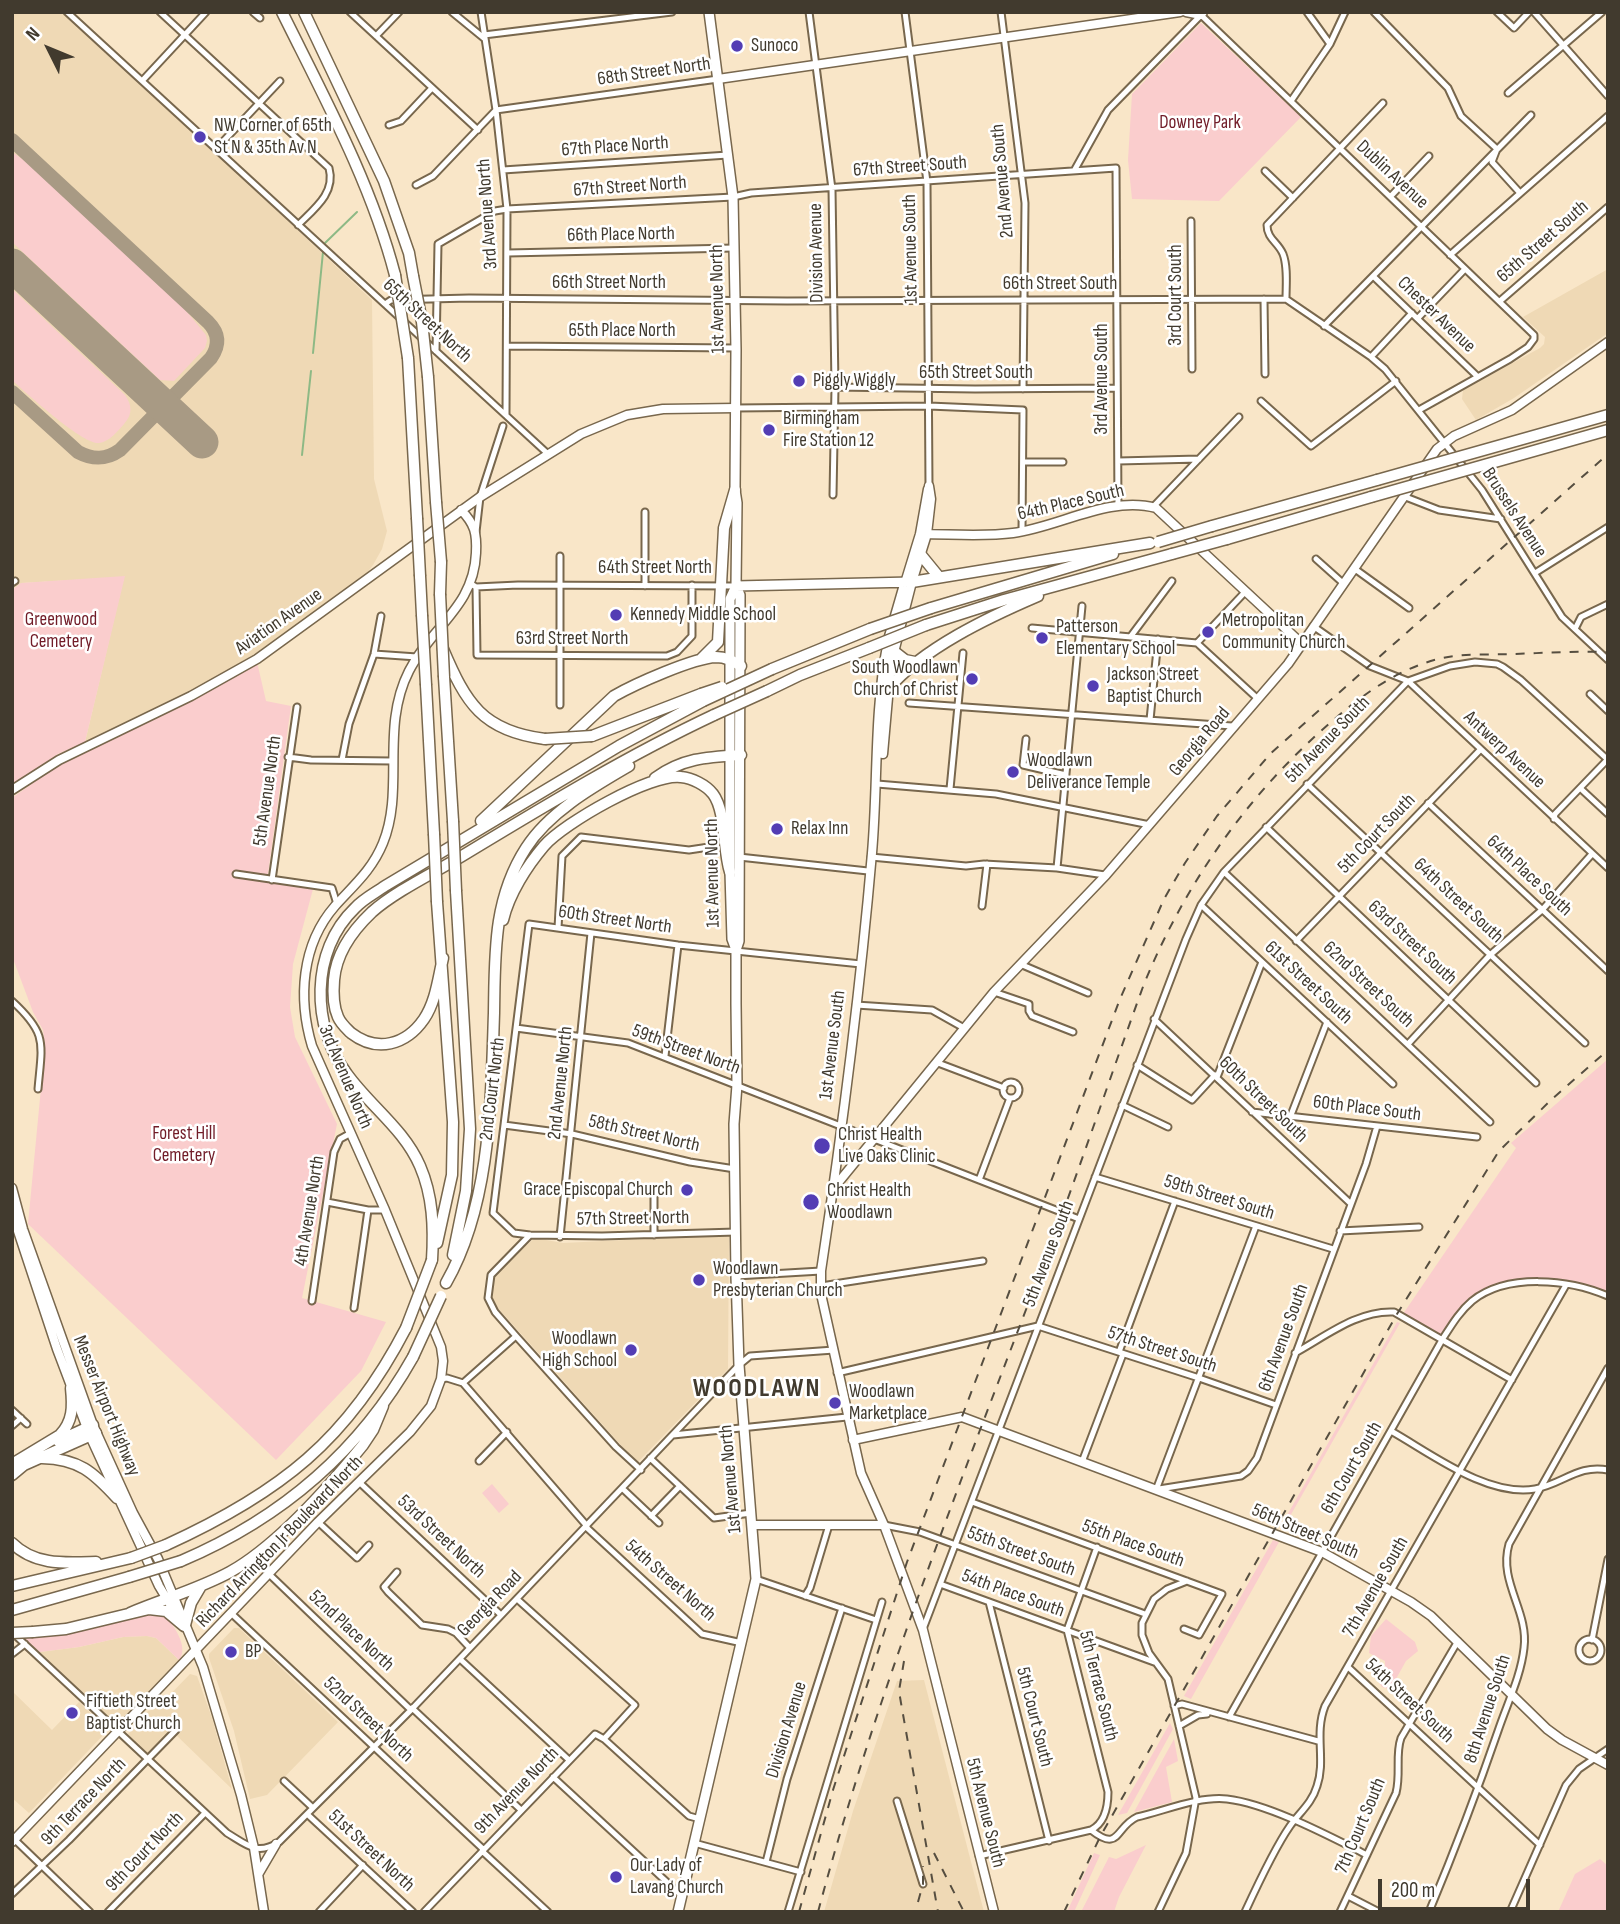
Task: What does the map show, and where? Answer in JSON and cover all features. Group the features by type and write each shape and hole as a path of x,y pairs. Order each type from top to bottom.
{"highway":[{"path":"12,1586 131,1558 166,1545 210,1525 263,1495 308,1459 333,1435 370,1390 406,1328 432,1260 452,1175 453,1122 437,902 408,358 395,275 388,249 365,189 282,12"},
{"path":"304,12 387,189 409,253 422,322 440,562 442,645 469,1118 469,1157 460,1228 446,1283"},
{"path":"442,645 465,696 488,719 515,734 545,740 592,736 702,698 870,629 931,608 1154,542 1608,415"},
{"path":"443,958 435,996 429,1010 411,1034 401,1041 383,1046 373,1044 343,1026 334,1003 335,970 346,943 373,911 639,753 714,715 926,625 1082,578 1608,430"},
{"path":"696,662 718,642 724,528 735,490"},
{"path":"908,582 1154,542"},
{"path":"921,555 939,577"},
{"path":"888,689 915,662 992,617 1082,578"},
{"path":"890,649 905,660 915,662"},
{"path":"459,840 509,797 614,696 633,686 715,657 730,659 741,666"},
{"path":"432,1260 430,1196 419,1165 405,1139 347,1075 330,1049 322,1016 321,980 324,964 337,931 355,908 385,886 702,698"},
{"path":"130,1613 202,1585 243,1564 278,1537 363,1445 373,1430 383,1406 413,1357 468,1230 485,1160 491,1092 495,935 500,904 511,874 527,846 551,820 577,799 694,726"},
{"path":"643,787 675,766 694,759 735,755"},
{"path":"495,959 505,913 523,875 545,845 568,825 604,804 664,778 680,777 698,782 712,792 718,803 725,857 730,872"},
{"path":"15,1461 66,1429 71,1418 71,1388"},
{"path":"16,1609 181,1560 237,1534 292,1499 343,1453 383,1406"},
{"path":"15,1461 91,1431"},
{"path":"12,1475 24,1465 91,1431"},
{"path":"38,1458 75,1463 97,1478 117,1499"},
{"path":"12,1544 29,1556 44,1561 117,1561"},
{"path":"12,1632 65,1629 130,1613 160,1609 185,1627 191,1603 202,1585"}],"main road":[{"name":"1st Avenue North","path":"678,1912 756,1579 739,1365 736,1276 734,1124 737,1085 736,950 739,941 730,659 730,599 736,586 737,503 733,197 709,12"},
{"name":"64th Street North","path":"736,586 908,582"},
{"name":"1st Avenue South","path":"890,649 908,582"},
{"name":"1st Avenue North","path":"735,755 741,666 740,595 736,586"},
{"name":"1st Avenue North","path":"735,857 730,872 732,939 736,950"}],"street":[{"name":"65th Street North","path":"67,12 548,454"},
{"path":"160,12 324,163 331,176 328,193 299,225"},
{"path":"142,81 206,12"},
{"path":"253,12 260,18"},
{"path":"350,12 478,130"},
{"path":"376,36 399,12"},
{"path":"452,12 484,37 672,12"},
{"name":"3rd Avenue North","path":"481,12 507,209 506,415"},
{"name":"Division Avenue","path":"809,12 832,188 835,387 833,495"},
{"name":"1st Avenue South","path":"905,12 927,182 931,499 921,555 908,582"},
{"name":"2nd Avenue South","path":"1001,12 1025,203 1023,389"},
{"name":"68th Street North","path":"495,110 1180,12"},
{"path":"1186,12 1202,14"},
{"path":"1307,12 1330,44"},
{"path":"1291,101 1330,44 1345,12"},
{"path":"1374,12 1448,88 1461,116 1497,149"},
{"path":"1497,12 1514,28 1531,12 1608,96"},
{"path":"1508,93 1602,12"},
{"path":"1074,171 1108,110 1202,14"},
{"name":"Dublin Avenue","path":"1202,14 1534,335 1535,339 1528,347 1478,377"},
{"path":"216,149 280,81"},
{"path":"389,125 401,121 432,88"},
{"path":"1382,103 1267,225 1267,235 1283,252 1286,299 1371,356 1465,269"},
{"path":"416,185 433,176 495,110"},
{"path":"1324,327 1531,115"},
{"path":"1450,255 1608,116"},
{"path":"1497,149 1492,162 1520,193"},
{"name":"67th Place North","path":"503,170 728,155"},
{"path":"1391,196 1429,156"},
{"name":"67th Street South","path":"832,188 1116,168"},
{"name":"3rd Avenue South","path":"1116,168 1118,506"},
{"path":"1265,171 1293,198"},
{"name":"67th Street North","path":"436,298 438,244 495,211 733,197 751,193 832,188"},
{"name":"65th Street South","path":"1500,301 1608,207"},
{"name":"3rd Court South","path":"1191,221 1192,369"},
{"name":"66th Place North","path":"508,253 734,248"},
{"name":"Chester Avenue","path":"1373,276 1478,377"},
{"path":"436,298 436,351"},
{"name":"66th Street North","path":"385,304 391,300 436,298 834,300"},
{"path":"1264,299 1265,374"},
{"name":"66th Street South","path":"834,300 1286,299"},
{"name":"Georgia Road","path":"833,1189 994,992 1106,875 1288,664 1437,449 1445,442 1512,410 1608,342"},
{"name":"65th Place North","path":"508,346 736,348"},
{"name":"Brussels Avenue","path":"1371,356 1396,381 1482,490 1562,617 1608,660"},
{"path":"1419,410 1478,377"},
{"path":"1261,401 1311,446 1396,381"},
{"name":"65th Street South","path":"835,387 1117,388"},
{"path":"548,454 581,434 627,415 686,407 833,406"},
{"name":"65th Street South","path":"833,406 929,406"},
{"path":"929,406 1023,410 1022,531"},
{"path":"1153,507 1239,417"},
{"name":"3rd Avenue North","path":"477,655 473,586 480,496 503,426"},
{"name":"Aviation Avenue","path":"12,790 59,760 191,696 257,659 480,496 548,454"},
{"path":"1118,461 1199,459"},
{"path":"1023,463 1063,462"},
{"path":"1404,496 1439,510 1501,519"},
{"name":"64th Place South","path":"924,534 994,534 1022,531 1118,506 1138,504 1153,507 1163,512 1301,643"},
{"path":"461,510 471,520 477,533"},
{"path":"645,513 645,586"},
{"path":"1535,573 1608,527"},
{"name":"1st Avenue South","path":"908,582 924,534"},
{"path":"560,556 560,705"},
{"path":"1315,559 1344,583"},
{"path":"1355,569 1409,608"},
{"path":"1131,636 1172,581"},
{"name":"63rd Street North","path":"477,655 667,656 677,652 691,636 692,585"},
{"name":"3rd Avenue North","path":"443,1361 441,1347 386,1210 312,1046 305,1024 302,999 311,948 329,914 374,862 384,841 390,812 394,711 399,693 417,657 473,586"},
{"name":"64th Street North","path":"473,586 736,586"},
{"path":"1197,643 1246,591"},
{"path":"1575,629 1581,617 1608,604"},
{"path":"1057,868 1082,606"},
{"path":"342,760 349,724 374,654 381,616"},
{"name":"Antwerp Avenue","path":"1313,626 1370,666 1408,681 1608,868"},
{"path":"1032,628 1197,643 1258,699"},
{"path":"1150,720 1158,639"},
{"name":"1st Avenue South","path":"877,783 881,774 890,649"},
{"name":"1st Avenue South","path":"890,649 878,726 872,857 856,1005 821,1286 837,1373 864,1485 884,1525 923,1630"},
{"path":"950,789 963,653"},
{"path":"374,654 417,657"},
{"path":"1408,681 1450,666 1475,662 1497,664 1521,680 1608,759 1555,814 1554,819"},
{"name":"5th Avenue South","path":"994,1912 923,1630 1154,1020 1201,905 1224,872 1408,681"},
{"path":"1590,694 1608,711"},
{"path":"909,703 1232,726"},
{"name":"5th Avenue North","path":"272,880 297,707"},
{"path":"1027,739 1023,765 1066,775"},
{"name":"5th Court South","path":"1296,941 1480,750"},
{"path":"288,757 311,760 392,761"},
{"path":"877,783 996,793 1150,825"},
{"name":"64th Street South","path":"1307,784 1585,1044"},
{"path":"1580,788 1608,814"},
{"name":"64th Place South","path":"1428,803 1608,971"},
{"name":"63rd Street South","path":"1266,827 1536,1083"},
{"path":"558,929 562,856 581,836 684,849 709,846"},
{"path":"1408,1044 1490,954 1543,909 1592,854"},
{"path":"735,857 869,871"},
{"path":"872,857 966,866 987,864 1057,868 1106,875"},
{"path":"982,906 987,864"},
{"name":"62nd Street South","path":"1224,872 1490,1122"},
{"path":"236,874 332,888 352,888"},
{"path":"332,888 337,904"},
{"name":"61st Street South","path":"1201,905 1393,1084"},
{"name":"60th Street North","path":"529,924 678,945 860,964"},
{"name":"2nd Court North","path":"529,924 493,1213 514,1233 530,1234"},
{"name":"2nd Avenue North","path":"560,1237 591,933"},
{"path":"665,1056 678,945"},
{"path":"1137,1065 1192,1100 1216,1076 1262,962"},
{"path":"1020,964 1088,993"},
{"path":"994,992 1029,1004 1028,1011 1032,1016 1073,1032"},
{"path":"12,1000 32,1019 39,1032 41,1051 38,1089"},
{"path":"856,1005 932,1010 964,1028"},
{"name":"60th Street South","path":"1154,1020 1350,1203"},
{"path":"1291,1115 1326,1022"},
{"name":"59th Street North","path":"516,1028 628,1043 841,1127"},
{"path":"938,1063 1004,1088"},
{"path":"1012,1082 1018,1086 1020,1092 1010,1098 1005,1096 1004,1088 1012,1082"},
{"path":"979,1180 1010,1098"},
{"path":"1122,1105 1168,1127"},
{"name":"60th Place South","path":"1252,1112 1477,1137"},
{"name":"58th Street North","path":"504,1125 572,1133 690,1162 735,1169"},
{"name":"6th Avenue South","path":"1156,1490 1241,1476 1257,1458 1366,1164 1377,1126"},
{"path":"841,1127 1079,1219"},
{"name":"4th Avenue North","path":"312,1301 337,1144 351,1133"},
{"name":"59th Street South","path":"1095,1177 1333,1249"},
{"name":"Messer Airport Highway","path":"12,1188 18,1234 117,1499 185,1627 203,1667 241,1795 254,1849 264,1912"},
{"path":"654,1195 654,1235"},
{"path":"1082,1462 1175,1201"},
{"path":"327,1202 368,1210 386,1210"},
{"path":"354,1308 368,1210"},
{"name":"Messer Airport Highway","path":"12,1213 71,1388 169,1596"},
{"path":"1156,1490 1256,1226"},
{"path":"1340,1231 1419,1227"},
{"name":"57th Street North","path":"530,1234 560,1237 736,1232"},
{"path":"530,1234 491,1275 488,1291 495,1312 640,1471"},
{"path":"821,1286 983,1261"},
{"path":"736,1276 821,1270"},
{"name":"6th Court South","path":"1228,1717 1442,1340 1464,1309 1481,1295 1500,1287 1537,1282 1566,1285"},
{"path":"1566,1285 1608,1296"},
{"name":"7th Avenue South","path":"1245,1912 1295,1820 1309,1804 1317,1786 1320,1768 1318,1741 1323,1712 1566,1285"},
{"path":"1295,1353 1364,1315 1381,1312 1397,1314 1512,1380"},
{"path":"837,1373 1038,1326"},
{"name":"57th Street South","path":"1038,1326 1276,1405"},
{"path":"440,1379 463,1383 516,1336"},
{"path":"739,1365 750,1356 834,1350"},
{"name":"Richard Arrington Jr Boulevard North","path":"13,1840 318,1522 411,1432 431,1406 443,1361"},
{"name":"Georgia Road","path":"276,1844 460,1659 739,1365"},
{"name":"8th Avenue South","path":"1429,1912 1479,1788 1523,1656 1525,1632 1506,1570 1506,1555 1511,1539 1608,1368"},
{"name":"54th Street North","path":"463,1383 587,1527 702,1634 742,1643"},
{"path":"12,1410 27,1424"},
{"path":"673,1435 847,1417"},
{"name":"56th Street South","path":"853,1440 958,1417 1322,1552 1425,1611 1554,1735 1608,1765"},
{"path":"12,1426 20,1418"},
{"path":"1391,1431 1461,1471 1496,1487 1518,1490 1541,1488 1586,1469 1608,1470"},
{"path":"479,1461 507,1432"},
{"path":"650,1458 714,1518 751,1513"},
{"name":"53rd Street North","path":"359,1482 501,1615"},
{"path":"651,1516 680,1486"},
{"path":"623,1489 659,1523"},
{"name":"55th Place South","path":"972,1502 1222,1594 1199,1635 1184,1629"},
{"path":"318,1522 356,1558 369,1545"},
{"path":"752,1525 884,1525"},
{"path":"805,1596 830,1525"},
{"name":"55th Street South","path":"884,1525 920,1532 1145,1614"},
{"name":"5th Terrace South","path":"1091,1830 1100,1825 1108,1803 1108,1792 1068,1630 1097,1548"},
{"path":"1592,1640 1607,1562"},
{"path":"397,1572 384,1587 388,1592 422,1625 448,1629 456,1633 470,1648"},
{"name":"52nd Place North","path":"269,1574 521,1810"},
{"path":"756,1579 876,1620"},
{"path":"1158,1912 1183,1861 1196,1803 1168,1679 1154,1662 1142,1635 1145,1614 1154,1599 1167,1589 1187,1581"},
{"name":"54th Place South","path":"940,1584 1154,1662"},
{"name":"9th Avenue North","path":"424,1912 569,1760 596,1734 604,1739 635,1705 517,1599"},
{"path":"788,1912 882,1602"},
{"name":"5th Court South","path":"989,1602 1049,1841"},
{"name":"Division Avenue","path":"766,1861 787,1779 842,1608"},
{"name":"52nd Street North","path":"232,1614 548,1912"},
{"path":"12,1632 227,1833 254,1849 260,1850 276,1844"},
{"path":"1592,1640 1598,1644 1600,1654 1594,1660 1587,1660 1581,1655 1580,1647 1584,1641 1592,1640"},
{"name":"7th Court South","path":"1340,1912 1396,1793 1400,1774 1399,1743 1458,1641"},
{"path":"12,1654 25,1644"},
{"path":"460,1659 569,1760"},
{"name":"54th Street South","path":"1349,1667 1539,1845"},
{"path":"1174,1706 1182,1704 1318,1741"},
{"path":"1179,1726 1198,1715 1213,1713"},
{"name":"9th Terrace North","path":"12,1894 176,1730"},
{"path":"604,1739 690,1816 700,1819"},
{"path":"1510,1912 1569,1780 1579,1769 1608,1749"},
{"path":"553,1777 681,1896"},
{"name":"51st Street North","path":"284,1781 313,1808"},
{"path":"979,1856 1091,1830 1100,1837 1113,1839 1133,1819 1196,1803 1225,1799 1246,1803 1295,1820 1367,1855"},
{"path":"897,1801 923,1884"},
{"name":"9th Court North","path":"108,1912 205,1813"},
{"name":"51st Street North","path":"307,1814 413,1912"},
{"path":"13,1840 90,1912"},
{"path":"694,1843 801,1871"},
{"path":"257,1876 276,1844"},
{"path":"319,1912 363,1865"},
{"path":"1348,1896 1379,1912"}],"shaded area":[{"path":"12,12 65,12 372,300 374,479 387,531 382,549 373,565 367,573 289,633 213,679 85,742 124,577 22,583 12,590"},
{"path":"1608,269 1608,333 1514,398 1476,420 1462,399 1463,390 1544,344 1545,337 1523,317"},
{"name":"Woodlawn High School","path":"729,1235 728,1369 637,1463 496,1306 492,1299 493,1279 500,1268 535,1238 563,1243"},
{"path":"234,1628 239,1628 338,1722 267,1795 250,1799 234,1731 209,1658 209,1654"},
{"path":"123,1637 156,1638 179,1660 118,1723 40,1652"},
{"path":"190,1674 197,1676 232,1789 176,1735 152,1758 127,1735 148,1711 157,1708"},
{"path":"924,1680 984,1912 824,1912 853,1811 897,1681"},
{"path":"12,1691 52,1730 79,1702 108,1730 29,1813 12,1798"}],"green space":[{"name":"Downey Park","path":"1201,23 1301,117 1219,201 1132,199 1128,160 1132,94"},
{"path":"12,152 34,167 183,307 206,335 205,348 174,381 160,380 12,242"},
{"path":"12,289 125,395 131,410 129,417 106,441 99,443 80,436 12,380"},
{"name":"Greenwood Cemetery","path":"125,576 85,742 58,754 12,786 12,590 21,583"},
{"name":"Forest Hill Cemetery","path":"257,662 266,701 291,706 267,881 313,889 293,964 290,1007 295,1037 337,1124 302,1298 386,1322 361,1371 276,1460 28,1224 45,1046 43,1030 33,1012 12,956 12,798 61,763 194,698"},
{"path":"1608,1059 1608,1292 1553,1281 1516,1280 1498,1283 1481,1290 1466,1301 1441,1337 1403,1314 1516,1148 1511,1143"},
{"path":"1397,1322 1400,1323 1285,1525 1282,1524"},
{"path":"492,1484 509,1504 499,1513 482,1493"},
{"path":"1273,1540 1279,1542 1191,1699 1184,1696"},
{"path":"162,1612 175,1628 181,1642 182,1655 179,1660 156,1638 147,1636 123,1637 40,1652 21,1636 79,1631"},
{"path":"1386,1619 1415,1642 1418,1651 1406,1661 1388,1689 1379,1683 1385,1673 1385,1661 1369,1653 1371,1636"},
{"path":"1170,1723 1173,1729 1127,1813 1118,1815"},
{"path":"1174,1739 1178,1761 1166,1767 1172,1802 1134,1812"},
{"path":"1146,1845 1114,1912 1081,1912 1109,1857 1116,1859"},
{"path":"1094,1853 1100,1855 1074,1912 1067,1912"},
{"path":"1600,1859 1608,1866 1608,1912 1558,1912 1575,1874"}],"waterway":[{"path":"325,243 357,212"},
{"path":"313,353 323,252"},
{"path":"302,455 311,371"}],"taxiway":[{"path":"12,140 208,322 217,339 211,358 120,450 105,457 94,458 78,452 12,392"}],"runway":[{"path":"12,265 202,442"}],"railway":[{"path":"799,1912 833,1790 907,1562 1120,999 1164,899 1217,816 1271,753 1608,454"},
{"path":"818,1912 866,1750 950,1510 1054,1237 1144,984 1160,947 1199,876 1245,811 1300,751 1354,703 1394,677 1423,664 1456,656 1608,652"},
{"path":"1064,1912 1100,1837 1397,1314 1499,1151 1552,1099 1608,1050"},
{"path":"904,1661 899,1691 938,1912"},
{"path":"934,1853 964,1912"},
{"path":"918,1902 923,1884 923,1866"}],"place":[{"name":"Sunoco","path":"737,46"},
{"name":"NW Corner of 65th St N & 35th Av N","path":"200,137"},
{"name":"Piggly Wiggly","path":"799,381"},
{"name":"Birmingham Fire Station 12","path":"769,430"},
{"name":"Kennedy Middle School","path":"616,615"},
{"name":"Metropolitan Community Church","path":"1208,632"},
{"name":"Patterson Elementary School","path":"1042,638"},
{"name":"South Woodlawn Church of Christ","path":"972,679"},
{"name":"Jackson Street Baptist Church","path":"1093,686"},
{"name":"Woodlawn Deliverance Temple","path":"1013,772"},
{"name":"Relax Inn","path":"777,829"},
{"name":"Christ Health Live Oaks Clinic","path":"822,1146"},
{"name":"Grace Episcopal Church","path":"687,1190"},
{"name":"Christ Health Woodlawn","path":"811,1202"},
{"name":"Woodlawn Presbyterian Church","path":"699,1280"},
{"name":"Woodlawn High School","path":"631,1350"},
{"name":"Woodlawn Marketplace","path":"835,1403"},
{"name":"BP","path":"231,1652"},
{"name":"Fiftieth Street Baptist Church","path":"72,1713"},
{"name":"Our Lady of Lavang Church","path":"616,1877"}],"district":[{"name":"WOODLAWN","path":"757,1389"}]}
